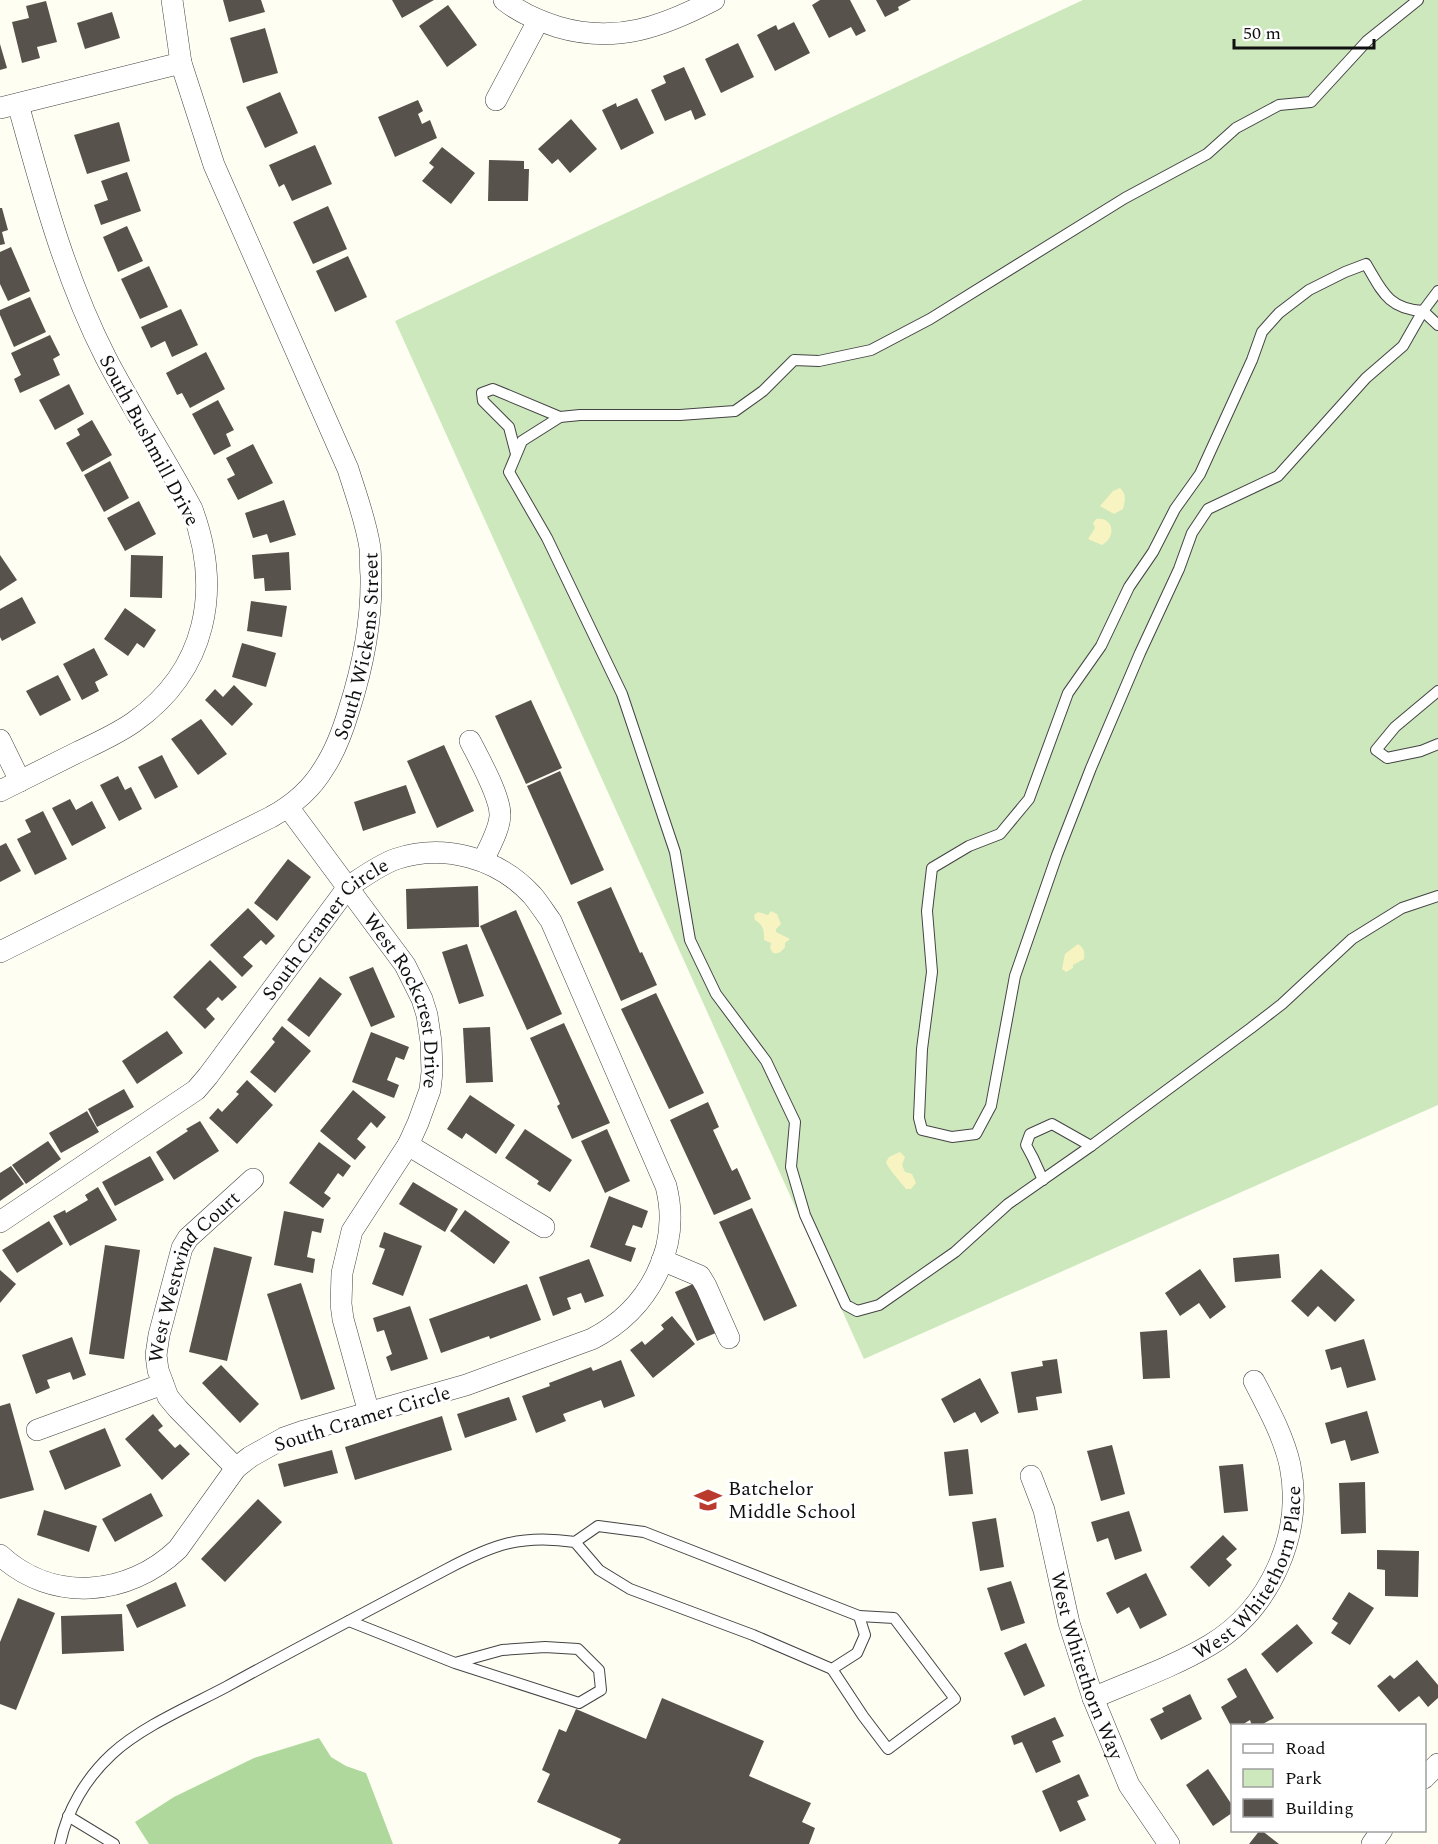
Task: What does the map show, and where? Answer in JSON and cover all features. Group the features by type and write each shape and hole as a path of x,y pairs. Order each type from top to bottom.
{"street":[{"name":"South Wickens Street","path":"0,952 288,807 299,799 317,779 335,749 357,683 368,631 371,593 370,549 362,514 348,469 214,165 181,63 172,0"},
{"path":"504,0 538,21 573,31 603,34 625,33 670,21 714,0"},
{"path":"496,100 538,21"},
{"path":"9,106 181,63"},
{"name":"South Bushmill Drive","path":"0,791 113,735 152,707 169,690 193,652 207,595 204,552 192,509 106,359 91,326 58,246 9,106"},
{"path":"0,740 20,781"},
{"path":"470,741 500,807 499,823 483,861"},
{"name":"West Rockcrest Drive","path":"288,807 405,965 422,999 427,1015 432,1056 430,1090 408,1145 352,1231 342,1273 343,1319 369,1413"},
{"name":"South Cramer Circle","path":"0,1222 196,1090 348,886 394,860 410,855 439,852 469,856 509,874 531,895 551,921 666,1186 671,1215 657,1276 628,1314 598,1335 466,1385 284,1438 250,1457 236,1468 178,1549 166,1560 138,1577 102,1587 70,1587 39,1580 2,1563"},
{"path":"408,1145 544,1227"},
{"name":"West Westwind Court","path":"236,1468 168,1397 158,1370 156,1355 159,1335 182,1248 188,1238 253,1179"},
{"path":"662,1260 700,1276 729,1338"},
{"name":"West Whitethorn Place","path":"1093,1698 1192,1655 1225,1635 1255,1607 1276,1570 1291,1527 1294,1509 1293,1485 1283,1443 1254,1381"},
{"name":"West Westwind Court","path":"38,1430 163,1384"},
{"name":"West Whitethorn Way","path":"1031,1476 1044,1510 1068,1623 1093,1698 1129,1785 1169,1844"},
{"path":"1426,1777 1438,1764"}],"lane":[{"path":"516,454 509,427 483,401 482,393 493,389 560,417 680,415 735,411 763,391 795,360 819,361 871,350 930,319 1125,198 1207,154 1236,128 1279,105 1311,102 1367,41 1418,0"},
{"path":"1438,291 1424,311 1403,346 1366,378 1278,476 1208,509 1192,532 1179,569 1091,768 1015,976 991,1106 976,1134 952,1137 922,1130 919,1118 922,1049 932,972 927,911 932,868 969,846 1000,834 1029,799 1068,693 1101,646 1129,587 1153,552 1175,509 1200,474 1252,360 1262,332 1279,313 1309,290 1366,264 1386,297 1409,310 1424,311 1438,325"},
{"path":"560,417 522,441 509,472 546,538 622,694 675,852 690,940 716,994 766,1061 795,1122 791,1167 805,1215 846,1305 857,1311 879,1305 955,1252 1008,1204 1091,1146 1282,1004 1352,939 1402,908 1438,896"},
{"path":"1438,691 1395,727 1376,750 1387,758 1421,751 1438,744"},
{"path":"1042,1180 1026,1145 1030,1134 1052,1124 1091,1146"},
{"path":"60,1844 68,1816 81,1791 93,1774 125,1743 171,1716 465,1560 503,1544 536,1539 575,1542 598,1526 644,1532 859,1616 894,1618 955,1699 888,1749 832,1669 753,1635 630,1589 599,1570 575,1542"},
{"path":"832,1669 857,1653 865,1635 859,1616"},
{"path":"349,1621 455,1663 579,1703 601,1690 599,1670 578,1649 545,1647 502,1650 455,1663"},
{"path":"68,1816 114,1844"}],"green space":[{"path":"1083,0 1438,0 1438,1105 864,1359 395,321"},
{"path":"319,1738 331,1757 346,1766 366,1773 393,1844 149,1844 135,1822 174,1797 254,1758"}],"sand":[{"path":"1120,488 1125,495 1123,509 1114,514 1100,506 1113,491"},
{"path":"1096,519 1107,521 1111,529 1110,538 1102,545 1088,539 1095,528 1093,523"},
{"path":"771,911 777,914 781,924 776,932 790,939 777,953 773,953 770,948 771,943 764,940 763,928 755,920 754,915 758,912 768,915"},
{"path":"1078,944 1084,950 1084,959 1066,972 1062,969 1065,954"},
{"path":"900,1152 905,1157 902,1165 905,1172 912,1174 916,1183 911,1189 906,1189 886,1162 889,1157"}],"building":[{"path":"223,0 261,0 265,12 229,22"},
{"path":"392,0 434,0 402,18"},
{"path":"820,0 850,0 866,31 856,36 851,27 829,38 812,5"},
{"path":"876,0 911,0 898,7 899,10 885,17"},
{"path":"46,1 57,42 37,47 40,58 22,63 12,22 29,18 26,6"},
{"path":"448,5 477,45 447,67 419,26"},
{"path":"112,12 120,38 85,49 77,23"},
{"path":"794,22 810,53 775,71 757,35 776,25 778,30"},
{"path":"265,28 278,73 243,83 230,38"},
{"path":"738,43 754,77 721,93 705,59"},
{"path":"0,44 7,68 0,70"},
{"path":"684,67 706,115 695,120 691,110 665,121 651,90 666,83 663,76"},
{"path":"280,92 298,133 265,148 246,107"},
{"path":"637,98 654,133 621,150 602,110 616,103 617,107"},
{"path":"418,100 423,111 418,114 422,124 430,120 437,138 395,157 378,117"},
{"path":"571,119 597,149 570,173 558,159 552,164 538,149"},
{"path":"119,122 130,161 87,174 74,135"},
{"path":"315,145 332,184 292,201 284,184 279,187 269,165"},
{"path":"442,147 475,173 451,204 422,181 434,167 429,163"},
{"path":"489,160 524,161 524,169 529,169 528,201 488,201"},
{"path":"127,172 141,211 101,225 94,205 108,200 101,181"},
{"path":"328,206 347,249 313,264 293,222"},
{"path":"0,208 2,208 8,230 2,232 5,244 0,245"},
{"path":"127,226 143,261 118,272 103,237"},
{"path":"11,247 30,291 8,301 0,284 0,252"},
{"path":"348,256 367,297 335,312 316,271"},
{"path":"149,266 168,307 140,319 121,279"},
{"path":"30,297 46,332 14,347 0,310"},
{"path":"181,309 198,345 172,357 165,341 151,348 141,327"},
{"path":"50,335 60,355 53,359 60,375 20,393 14,379 21,375 11,353"},
{"path":"206,352 225,389 190,408 182,393 177,395 166,373"},
{"path":"69,384 84,414 55,430 39,400"},
{"path":"218,400 234,430 226,434 231,446 214,455 192,414"},
{"path":"92,420 112,455 82,472 66,443 80,435 77,429"},
{"path":"253,444 273,483 238,500 227,479 235,475 226,458"},
{"path":"110,461 129,498 104,512 84,475"},
{"path":"284,500 296,535 270,543 267,534 253,538 245,513"},
{"path":"139,501 156,534 125,551 107,518"},
{"path":"289,552 291,590 265,591 264,578 254,579 252,555"},
{"path":"0,555 17,580 0,591"},
{"path":"131,555 163,556 162,598 130,597"},
{"path":"22,597 36,623 2,641 0,609"},
{"path":"251,601 287,606 282,637 247,631"},
{"path":"125,608 156,630 144,648 137,643 128,656 104,639"},
{"path":"242,643 276,653 266,687 232,677"},
{"path":"94,648 108,675 95,682 99,691 82,700 63,664"},
{"path":"58,675 71,700 40,716 26,691"},
{"path":"234,685 253,704 232,726 205,700 215,689 223,697"},
{"path":"531,700 562,768 526,784 495,716"},
{"path":"201,719 227,754 198,775 171,739"},
{"path":"444,745 474,811 437,828 407,761"},
{"path":"162,755 178,787 155,799 138,767"},
{"path":"560,771 604,870 571,885 527,786"},
{"path":"118,776 125,790 131,787 142,809 119,821 100,785"},
{"path":"406,785 416,813 363,831 354,802"},
{"path":"70,799 76,810 92,801 106,828 72,846 52,808"},
{"path":"43,811 67,859 35,875 17,839 31,832 25,820"},
{"path":"6,843 21,871 0,882 0,846"},
{"path":"288,859 311,877 277,921 254,903"},
{"path":"478,886 479,927 407,929 406,889"},
{"path":"611,887 657,985 621,1001 577,902"},
{"path":"248,908 275,936 266,945 261,940 243,957 253,966 242,977 210,945"},
{"path":"516,910 562,1014 527,1030 480,926"},
{"path":"467,944 484,996 459,1004 442,952"},
{"path":"210,960 237,987 222,1001 218,997 206,1009 215,1019 205,1029 173,997"},
{"path":"373,967 395,1017 371,1027 349,977"},
{"path":"320,977 342,994 309,1037 287,1020"},
{"path":"656,993 704,1093 669,1109 621,1009"},
{"path":"564,1023 610,1123 572,1139 557,1106 560,1104 530,1038"},
{"path":"282,1026 311,1051 275,1093 250,1072 275,1042 272,1039"},
{"path":"490,1027 493,1082 466,1083 463,1028"},
{"path":"167,1031 183,1053 137,1084 122,1061"},
{"path":"371,1032 409,1047 404,1060 396,1057 387,1080 399,1085 394,1098 352,1082"},
{"path":"247,1080 273,1105 237,1144 209,1118 218,1108 222,1112 239,1094 236,1092"},
{"path":"124,1089 134,1107 97,1127 88,1109"},
{"path":"353,1090 386,1117 377,1128 371,1122 357,1139 366,1147 355,1160 320,1131"},
{"path":"470,1095 515,1125 496,1154 466,1133 462,1139 447,1129"},
{"path":"708,1102 719,1127 713,1130 732,1171 737,1168 751,1199 714,1215 670,1120"},
{"path":"87,1111 99,1132 61,1153 49,1133"},
{"path":"200,1121 219,1151 174,1180 156,1152"},
{"path":"525,1129 572,1160 550,1192 537,1184 539,1181 505,1158"},
{"path":"607,1129 630,1181 605,1193 581,1141"},
{"path":"48,1141 61,1159 26,1184 12,1165"},
{"path":"319,1142 351,1166 343,1177 338,1173 324,1193 331,1198 323,1208 289,1183"},
{"path":"150,1156 164,1180 115,1206 102,1182"},
{"path":"11,1166 24,1184 0,1201 0,1173"},
{"path":"413,1182 458,1209 445,1232 399,1204"},
{"path":"98,1187 117,1220 70,1246 53,1216 65,1210 66,1213 88,1200 85,1195"},
{"path":"609,1196 648,1211 642,1228 633,1225 625,1245 636,1248 631,1262 590,1247"},
{"path":"752,1208 797,1306 764,1321 719,1222"},
{"path":"465,1210 510,1242 494,1264 450,1231"},
{"path":"284,1211 324,1219 321,1233 312,1231 307,1257 315,1259 313,1273 274,1265"},
{"path":"49,1221 63,1244 17,1273 2,1250"},
{"path":"384,1232 422,1246 403,1296 372,1284 385,1249 379,1247"},
{"path":"105,1245 140,1250 124,1359 89,1354"},
{"path":"214,1247 252,1257 227,1361 189,1352"},
{"path":"1279,1254 1281,1278 1235,1282 1233,1258"},
{"path":"589,1259 604,1296 585,1303 581,1293 567,1298 571,1309 553,1316 539,1277"},
{"path":"1200,1269 1226,1307 1210,1319 1199,1303 1180,1316 1165,1293"},
{"path":"1321,1269 1355,1300 1335,1322 1318,1306 1308,1317 1291,1301"},
{"path":"0,1270 16,1284 0,1303"},
{"path":"301,1283 335,1389 301,1400 267,1294"},
{"path":"695,1283 718,1332 697,1341 675,1292"},
{"path":"527,1284 541,1320 490,1339 489,1336 441,1353 429,1319"},
{"path":"410,1306 428,1359 391,1371 386,1357 392,1354 384,1330 377,1332 373,1318"},
{"path":"672,1316 695,1344 653,1378 630,1350 642,1341 645,1345 664,1329 661,1325"},
{"path":"1167,1330 1170,1378 1143,1379 1140,1332"},
{"path":"72,1337 86,1375 73,1380 70,1372 47,1380 50,1388 36,1394 22,1355"},
{"path":"1364,1339 1376,1380 1347,1388 1341,1367 1331,1370 1325,1350"},
{"path":"1057,1359 1062,1393 1036,1397 1038,1410 1018,1413 1011,1372 1043,1366 1042,1361"},
{"path":"621,1360 635,1396 604,1408 601,1400 563,1414 566,1421 536,1433 522,1396 591,1367 593,1371"},
{"path":"221,1365 259,1404 240,1423 202,1383"},
{"path":"980,1378 999,1413 981,1423 975,1412 954,1423 941,1399"},
{"path":"509,1397 517,1420 465,1438 457,1414"},
{"path":"10,1403 34,1490 0,1499 0,1406"},
{"path":"1367,1411 1379,1453 1351,1461 1345,1440 1331,1444 1325,1423"},
{"path":"153,1414 163,1426 158,1430 175,1448 180,1444 190,1454 162,1480 125,1439"},
{"path":"442,1416 452,1450 355,1480 345,1447"},
{"path":"105,1428 121,1466 65,1490 49,1451"},
{"path":"1112,1445 1125,1494 1101,1501 1087,1451"},
{"path":"968,1449 973,1494 949,1496 944,1452"},
{"path":"332,1450 338,1473 284,1487 278,1464"},
{"path":"1243,1464 1248,1511 1224,1513 1219,1466"},
{"path":"1365,1482 1366,1533 1341,1534 1339,1483"},
{"path":"151,1493 163,1516 115,1542 102,1519"},
{"path":"258,1499 282,1522 225,1582 201,1559"},
{"path":"44,1510 97,1526 89,1552 37,1535"},
{"path":"1129,1511 1142,1551 1115,1560 1108,1538 1097,1542 1091,1522"},
{"path":"996,1518 1004,1567 980,1571 972,1522"},
{"path":"1223,1535 1237,1549 1226,1559 1232,1565 1209,1587 1190,1567"},
{"path":"1377,1550 1419,1551 1418,1597 1385,1596 1385,1570 1377,1569"},
{"path":"1146,1573 1167,1615 1140,1629 1129,1607 1117,1614 1106,1593"},
{"path":"1011,1581 1025,1623 1001,1631 987,1588"},
{"path":"176,1582 186,1606 137,1628 126,1605"},
{"path":"1349,1592 1374,1608 1350,1645 1331,1633 1338,1623 1332,1619"},
{"path":"18,1598 55,1613 16,1710 0,1704 0,1642"},
{"path":"122,1614 124,1651 62,1654 61,1616"},
{"path":"1297,1624 1313,1643 1277,1673 1261,1654"},
{"path":"1026,1643 1045,1686 1024,1696 1004,1653"},
{"path":"1417,1660 1438,1685 1438,1698 1428,1707 1419,1696 1399,1712 1377,1686 1390,1675 1394,1679"},
{"path":"1246,1668 1274,1718 1263,1724 1251,1724 1250,1720 1243,1724 1231,1724 1231,1726 1221,1707 1237,1697 1227,1679"},
{"path":"1190,1694 1202,1719 1161,1740 1150,1719 1164,1712 1162,1708"},
{"path":"662,1698 764,1741 749,1776 811,1803 802,1822 815,1828 809,1844 618,1844 621,1839 537,1802 550,1774 542,1770 559,1729 566,1732 576,1709 646,1739"},
{"path":"1055,1717 1064,1736 1052,1741 1061,1762 1036,1773 1022,1742 1014,1745 1011,1736"},
{"path":"1208,1769 1231,1804 1231,1814 1213,1826 1186,1785"},
{"path":"1079,1774 1089,1796 1077,1801 1086,1820 1060,1832 1042,1791"},
{"path":"1258,1832 1264,1832 1279,1844 1249,1844"}],"place":[{"name":"Batchelor Middle School","path":"708,1500"}]}
